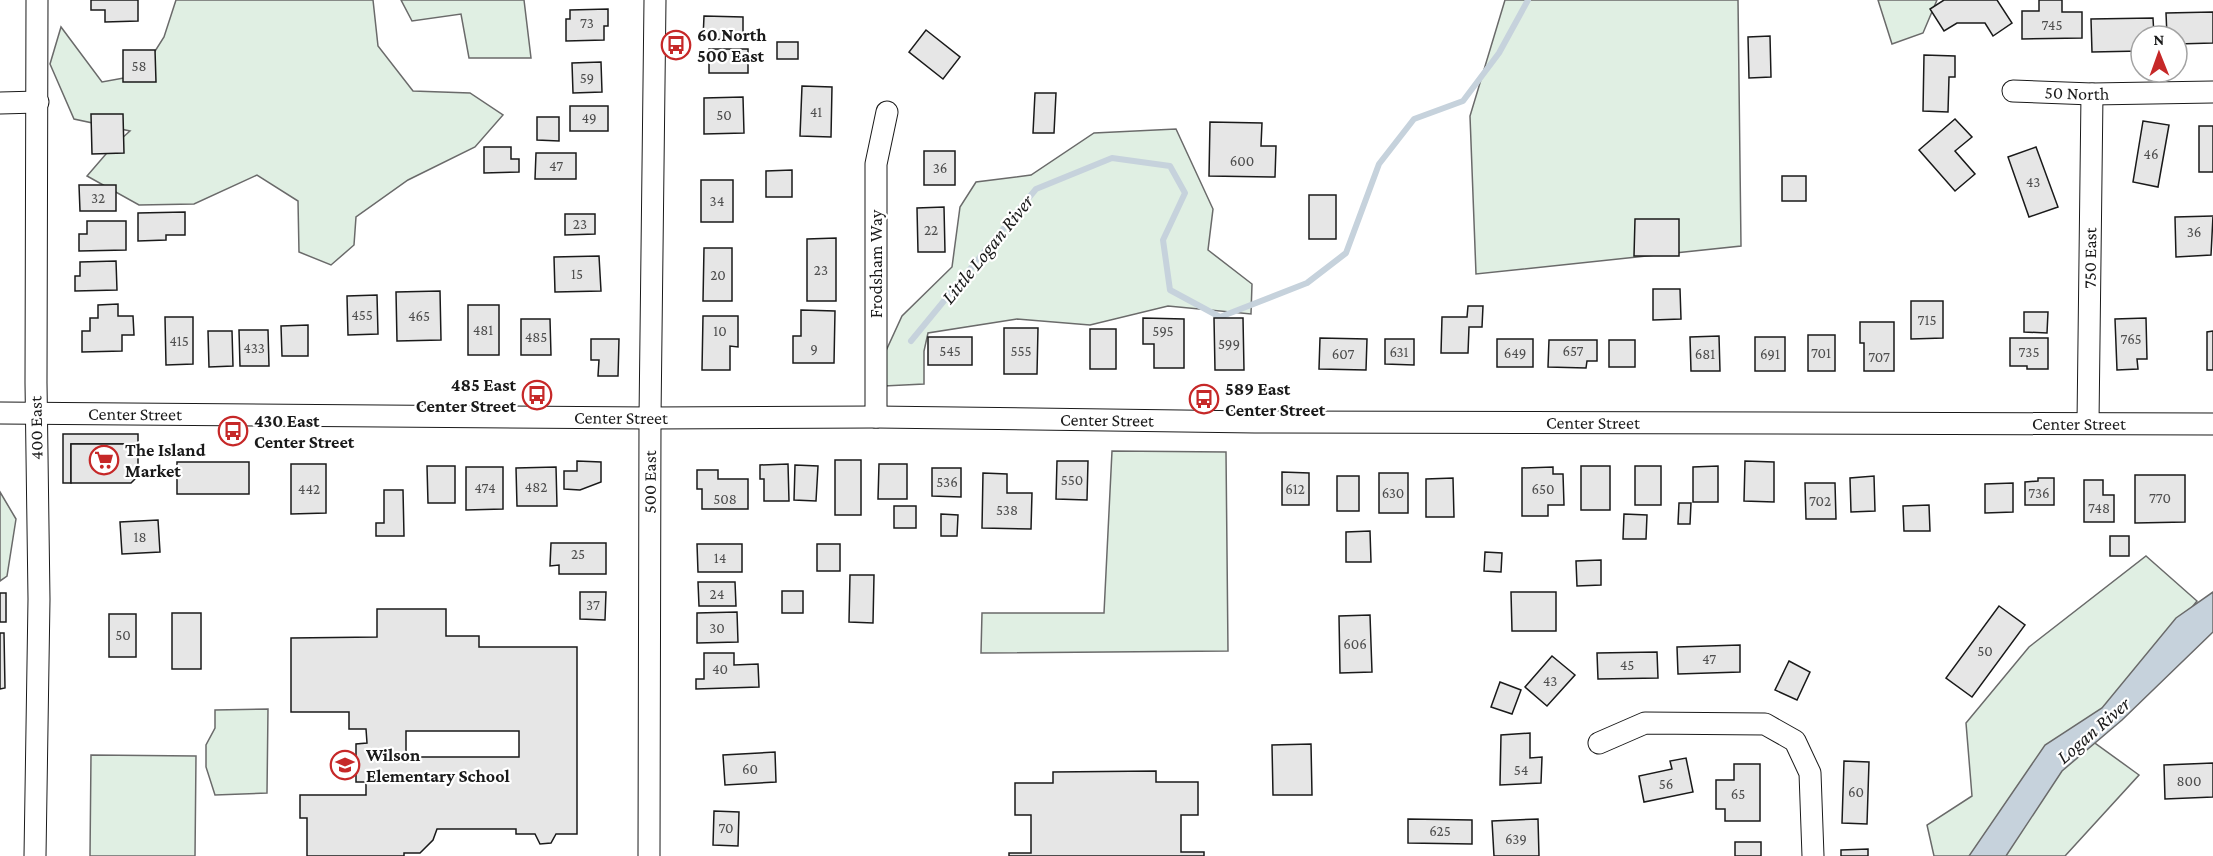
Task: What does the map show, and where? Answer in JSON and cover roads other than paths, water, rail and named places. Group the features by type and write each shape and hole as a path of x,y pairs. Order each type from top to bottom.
{"street":[{"name":"400 East","path":"35,856 39,600 36,413 37,0"},
{"name":"500 East","path":"649,856 650,418 655,0"},
{"name":"50 North","path":"2013,91 2092,94 2213,92"},
{"name":"750 East","path":"2088,423 2092,94"},
{"path":"0,103 38,102"},
{"name":"Frodsham Way","path":"876,417 876,164 887,112"},
{"name":"Center Street","path":"0,414 876,417 1279,422 2213,424"},
{"path":"1599,743 1645,723 1765,724 1795,741 1810,773 1813,856"}],"water":[{"name":"Logan River","path":"2213,592 2213,632 2122,720 2062,771 2006,856 1969,856 2045,745 2102,708 2176,618"}],"waterway":[{"name":"Little Logan River","path":"911,341 1036,189 1112,158 1170,166 1185,193 1163,240 1170,290 1220,317 1307,283 1346,253 1379,164 1414,119 1463,101 1499,53 1528,0"}],"place":[{"name":"60 North 500 East","path":"676,45"},
{"name":"485 East Center Street","path":"537,395"},
{"name":"589 East Center Street","path":"1204,399"},
{"name":"430 East Center Street","path":"233,431"},
{"name":"The Island Market","path":"104,460"},
{"name":"Wilson Elementary School","path":"345,765"}]}
